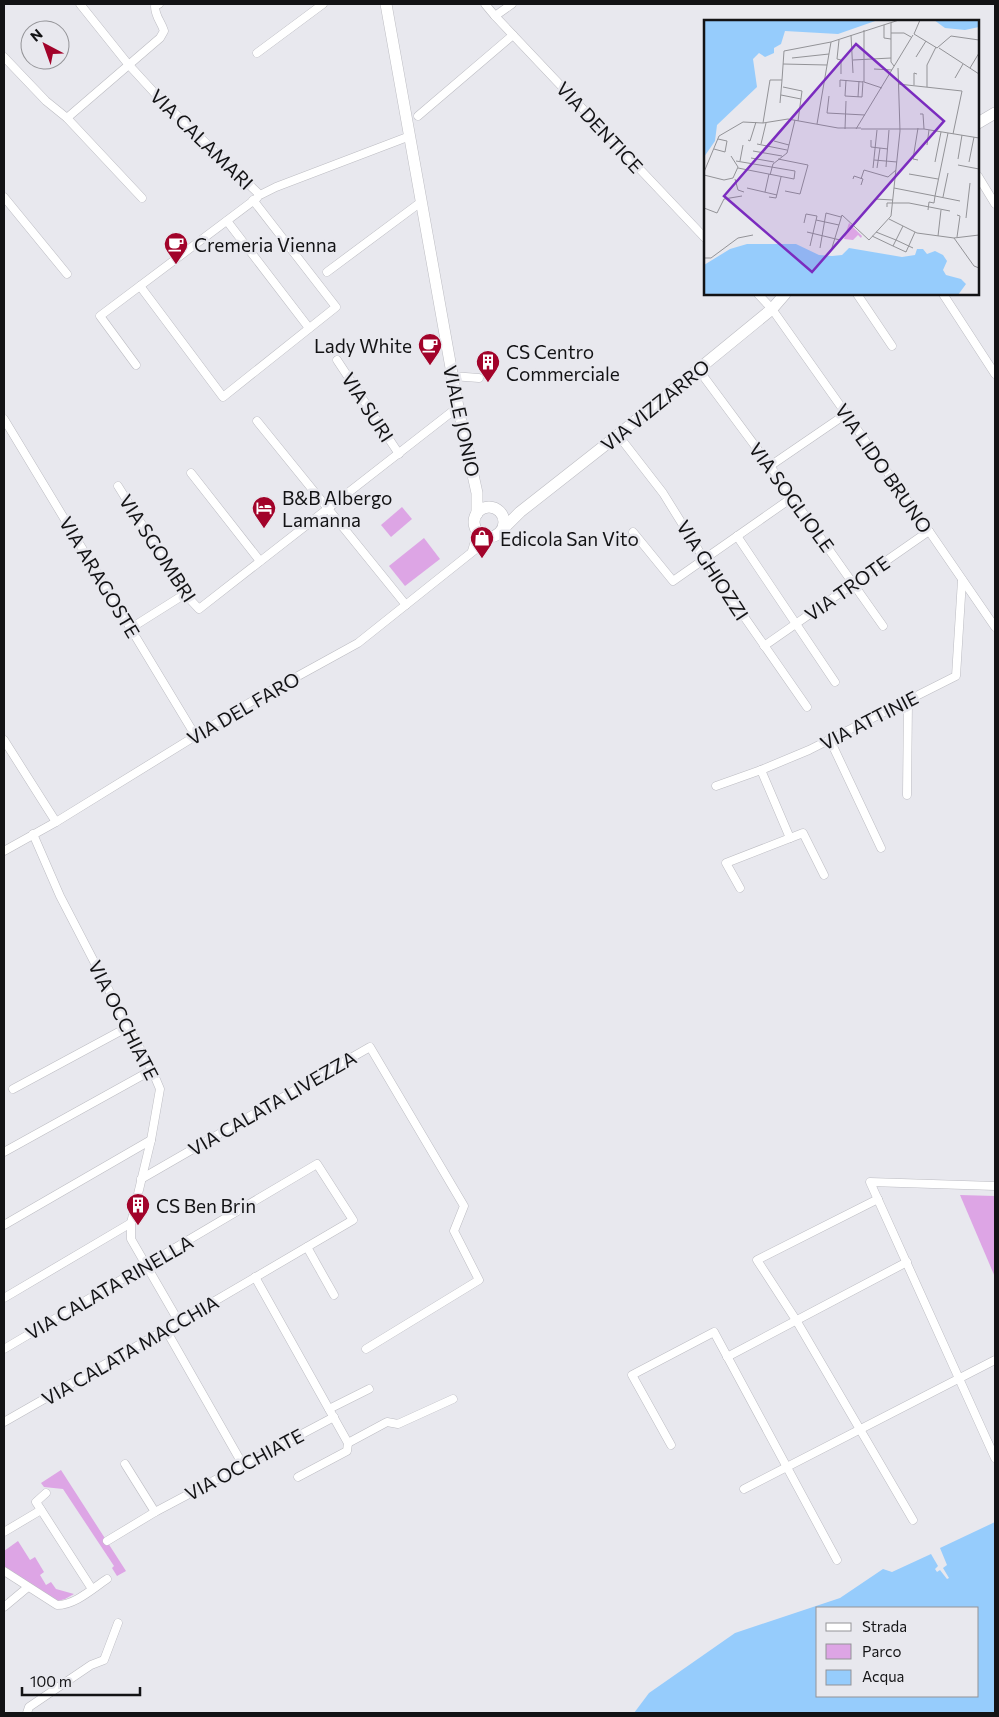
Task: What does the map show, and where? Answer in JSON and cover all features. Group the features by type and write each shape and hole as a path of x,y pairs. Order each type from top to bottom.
{"street":[{"name":"VIA CALAMARI","path":"80,4 128,64 257,198 276,187 410,136"},
{"path":"257,53 323,4"},
{"name":"VIALE JONIO","path":"386,4 452,376 477,493 477,514"},
{"name":"VIA DENTICE","path":"485,4 704,237"},
{"path":"495,16 512,4"},
{"path":"68,118 160,38 164,31 162,22 155,14 157,5"},
{"path":"418,116 513,35"},
{"path":"4,57 46,101 68,118 142,198"},
{"path":"979,122 995,113"},
{"path":"979,178 995,204"},
{"path":"4,197 67,274"},
{"path":"136,365 100,316 257,198 336,307 223,397 140,286"},
{"path":"326,272 421,202"},
{"path":"227,220 309,328"},
{"path":"759,295 772,309"},
{"name":"VIA VIZZARRO","path":"491,537 496,536 520,512 618,435 772,309 784,295"},
{"path":"858,295 892,346"},
{"path":"944,295 995,374"},
{"name":"VIA LIDO BRUNO","path":"772,309 962,579 993,618 995,627"},
{"name":"VIA SURI","path":"338,360 399,454"},
{"name":"VIA SOGLIOLE","path":"698,369 770,466 883,626"},
{"path":"452,376 479,378"},
{"path":"191,473 260,561 458,407"},
{"path":"770,466 846,414"},
{"name":"VIA ARAGOSTE","path":"4,419 195,735"},
{"path":"257,421 406,605"},
{"name":"VIA GHIOZZI","path":"618,435 663,493 704,559 808,707"},
{"name":"VIA SGOMBRI","path":"118,486 185,594 199,609 260,561"},
{"name":"VIALE JONIO","path":"477,493 490,507"},
{"path":"633,532 673,581 792,497"},
{"path":"491,537 478,532 474,522 477,514 482,509 496,508 504,520 502,529"},
{"name":"VIA VIZZARRO","path":"502,515 520,512"},
{"name":"VIA TROTE","path":"764,646 929,531"},
{"path":"472,551 478,532"},
{"path":"737,536 835,682"},
{"name":"VIA DEL FARO","path":"4,851 56,822 249,703 358,643 491,537"},
{"name":"VIA ATTINIE","path":"716,786 809,750 956,676 962,579"},
{"path":"131,628 185,594"},
{"path":"907,795 908,701"},
{"path":"4,740 56,822"},
{"path":"830,740 881,848"},
{"path":"760,770 790,838"},
{"path":"740,888 726,863 804,833 824,875"},
{"name":"VIA OCCHIATE","path":"33,834 60,896 152,1070 160,1090 151,1140 131,1224 131,1239 179,1322"},
{"path":"13,1089 128,1027"},
{"name":"VIA CALATA LIVEZZA","path":"141,1179 370,1047 464,1206 454,1230 480,1280 366,1349"},
{"path":"4,1152 152,1070"},
{"path":"4,1224 151,1140"},
{"name":"VIA CALATA MACCHIA","path":"4,1422 166,1330 353,1220 317,1164"},
{"name":"VIA CALATA RINELLA","path":"4,1349 317,1164"},
{"path":"995,1186 870,1182 995,1458"},
{"path":"878,1200 758,1260 796,1320 913,1520"},
{"path":"4,1298 131,1224"},
{"path":"307,1247 334,1295"},
{"path":"727,1357 907,1262"},
{"path":"255,1277 348,1443 347,1451 298,1477"},
{"path":"166,1330 243,1465"},
{"path":"671,1445 632,1374 714,1332 837,1560"},
{"path":"744,1489 995,1360"},
{"path":"329,1409 369,1389"},
{"path":"348,1443 387,1422 398,1424 453,1399"},
{"name":"VIA OCCHIATE","path":"107,1541 155,1512 334,1417"},
{"path":"125,1464 155,1512"},
{"path":"46,1494 36,1502 92,1589"},
{"path":"4,1532 41,1510"},
{"path":"4,1571 57,1605 64,1605 75,1600 107,1579"},
{"path":"4,1607 28,1587"},
{"path":"27,1713 29,1707 91,1665 104,1660 118,1623"}],"green space":[{"path":"402,507 412,519 391,537 381,525"},
{"path":"424,538 440,559 405,586 389,566"},
{"path":"960,1195 995,1196 995,1277"},
{"path":"61,1470 126,1571 117,1576 112,1568 114,1566 63,1489 44,1487 41,1483"},
{"path":"18,1541 30,1560 35,1557 44,1572 40,1575 46,1585 51,1582 56,1589 74,1594 58,1601 4,1568 4,1551"}],"water":[{"path":"995,1522 995,1713 634,1713 649,1693 735,1633 840,1598 883,1569 892,1572 931,1554 938,1566 935,1569 937,1572 940,1570 947,1579 949,1578 943,1568 947,1565 940,1548"}],"place":[{"name":"Cremeria Vienna","path":"176,265"},
{"name":"Lady White","path":"430,366"},
{"name":"CS Centro Commerciale","path":"488,383"},
{"name":"B&B Albergo Lamanna","path":"264,529"},
{"name":"Edicola San Vito","path":"482,559"},
{"name":"CS Ben Brin","path":"138,1226"}]}
